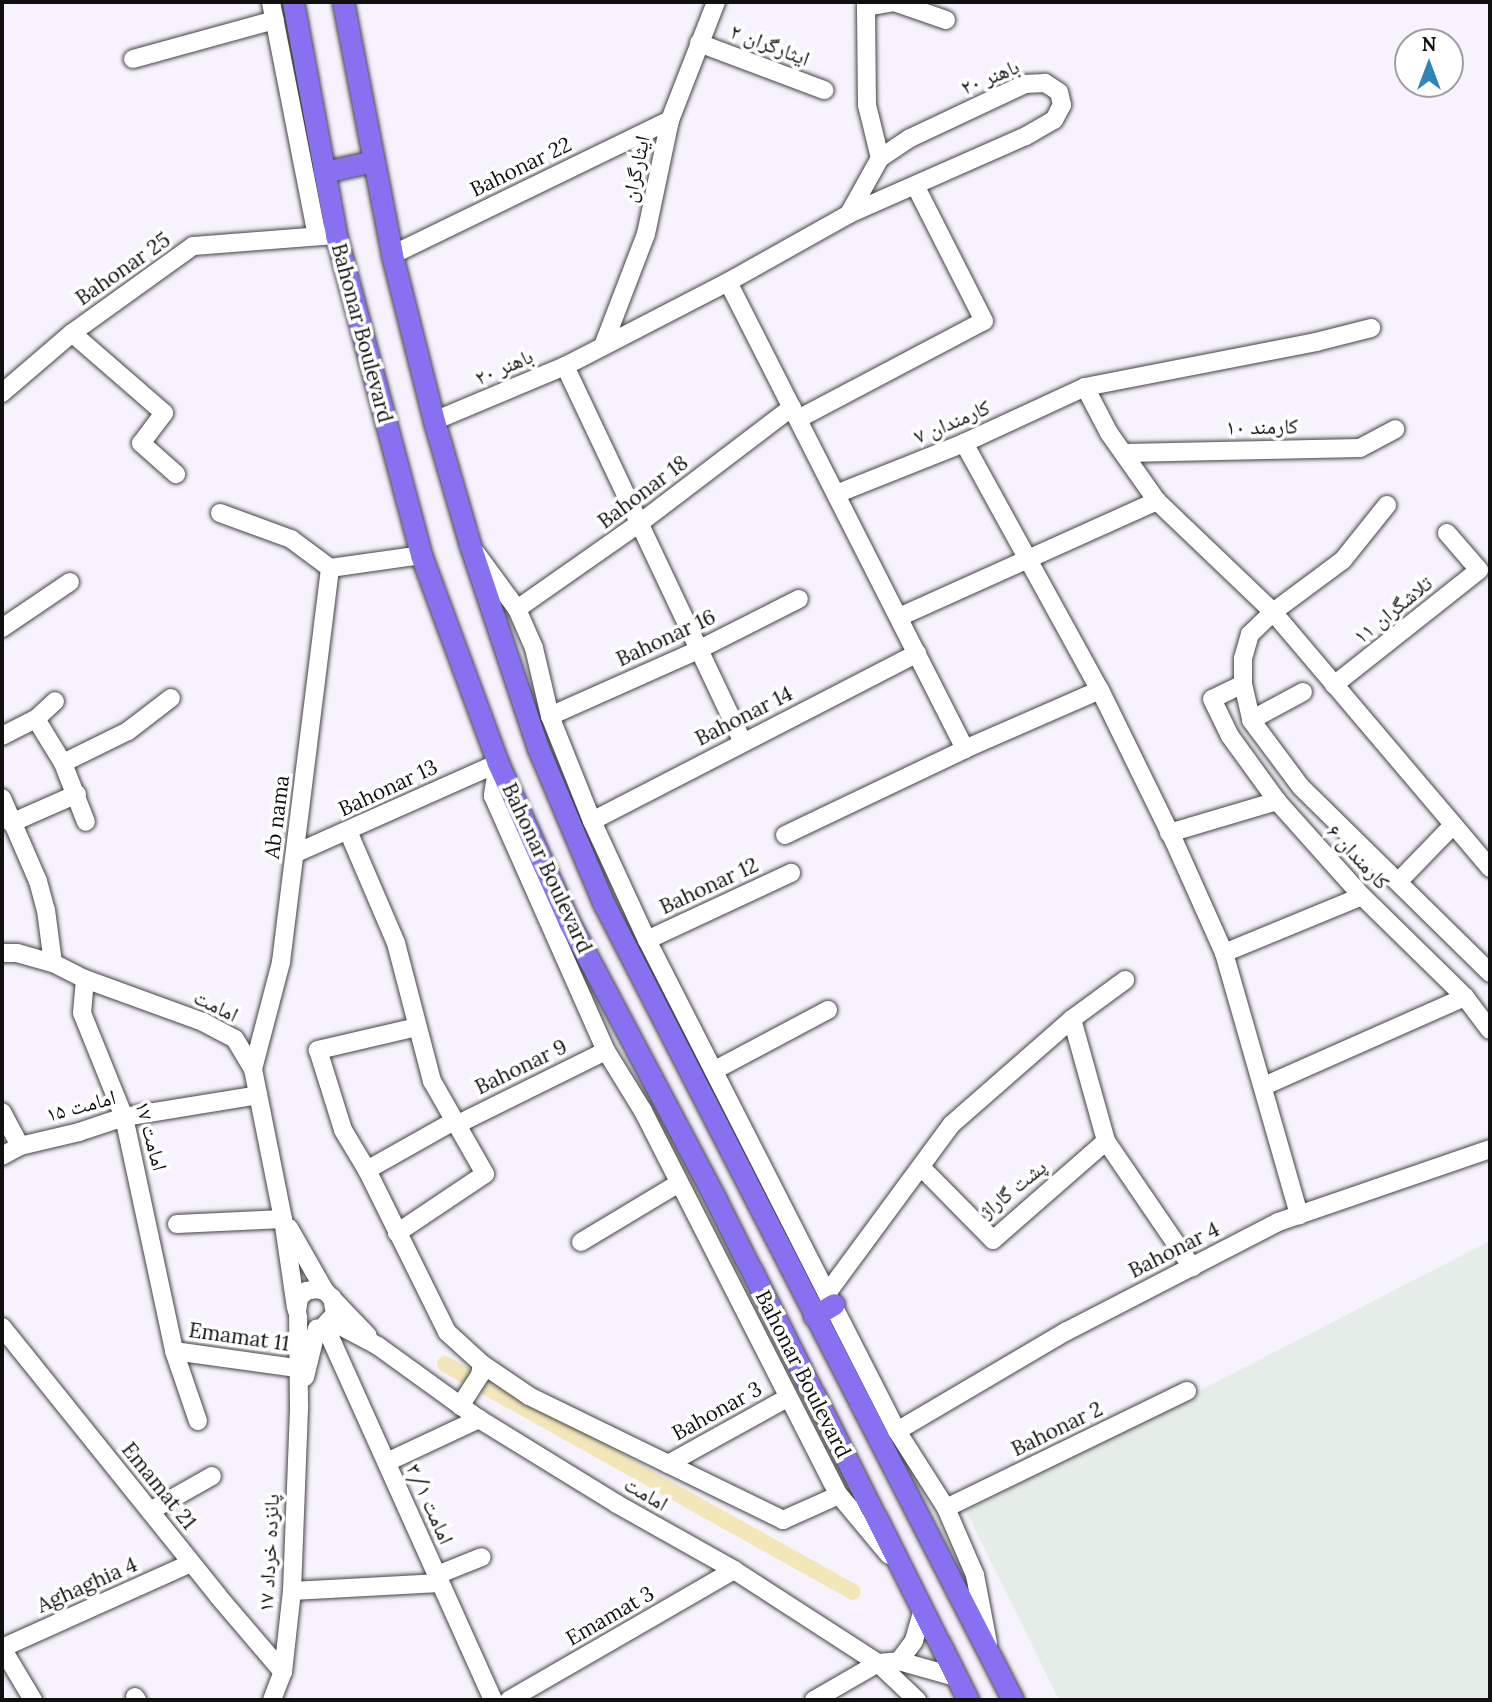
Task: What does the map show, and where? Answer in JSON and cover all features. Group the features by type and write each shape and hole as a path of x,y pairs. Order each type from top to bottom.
{"main road":[{"name":"Bahonar Boulevard","path":"293,2 324,172 327,235 421,555 560,927 716,1200 968,1700"},
{"name":"Bahonar Boulevard","path":"342,2 392,255 434,421 470,545 538,748 604,904 759,1211 1013,1700"},
{"path":"324,172 374,161"},
{"path":"716,1200 734,1197 745,1183"},
{"path":"729,1227 742,1214 759,1211"},
{"path":"814,1316 831,1298"}],"street":[{"name":"ایثارگران","path":"603,346 646,234 670,120 716,2"},
{"path":"880,158 867,105 866,7 894,2 946,20"},
{"path":"133,59 273,11 327,235"},
{"name":"ایثارگران ۲","path":"699,43 824,90"},
{"name":"باهنر ۲۰","path":"434,421 565,366 728,282 849,214 916,187 1054,120 1062,105 1059,92 1045,83 1025,83 910,138 880,158 849,214"},
{"name":"Bahonar 22","path":"392,255 670,120"},
{"name":"Bahonar 18","path":"517,609 795,413 984,321 916,187"},
{"name":"Bahonar 25","path":"2,393 72,333 194,246 327,235"},
{"path":"728,282 965,749"},
{"name":"کارمندان ۷","path":"836,494 964,443 1085,387 1316,342 1371,328"},
{"path":"72,333 164,413 141,443 176,474"},
{"path":"565,366 743,742"},
{"path":"1085,387 1109,433 1157,501 1273,611 1490,868"},
{"name":"کارمند ۱۰","path":"1125,453 1360,448 1395,429"},
{"path":"964,443 1100,690 1224,953 1299,1215"},
{"path":"899,617 1157,501"},
{"path":"1387,505 1343,560 1273,611 1250,634 1243,659 1243,684 1251,720 1301,787 1490,973"},
{"path":"220,513 291,539 330,568 421,555"},
{"name":"تلاشگران ۱۱","path":"1334,685 1479,570 1447,533"},
{"path":"470,545 517,609 534,648 550,716 592,821 647,940 897,1432 946,1508 975,1575 990,1657"},
{"name":"Ab nama","path":"253,1069 281,962 330,568"},
{"path":"2,628 70,582"},
{"name":"Bahonar 16","path":"550,716 698,650 799,599"},
{"name":"Bahonar 14","path":"592,821 916,653"},
{"name":"کارمندان ۶","path":"1243,684 1212,699 1230,736 1277,801 1362,896 1465,998 1490,1030"},
{"path":"785,835 965,749 1100,690"},
{"path":"1251,720 1303,692"},
{"path":"63,764 128,731 171,698"},
{"path":"2,736 36,719 55,701"},
{"path":"36,719 63,764 86,822"},
{"name":"Bahonar 13","path":"296,853 498,763"},
{"path":"11,823 77,794"},
{"path":"2,798 38,881 46,910 53,963"},
{"path":"1169,833 1277,801"},
{"path":"1398,882 1453,825"},
{"path":"348,831 396,943 432,1081 485,1174 397,1233"},
{"name":"Bahonar 12","path":"647,940 791,873"},
{"path":"1224,953 1362,896"},
{"path":"560,927 606,1051 643,1111 787,1398 839,1495 900,1568"},
{"name":"امامت","path":"2,953 17,953 53,963 85,979 203,1022 234,1038 253,1069 283,1219 297,1312"},
{"name":"امامت ۱۷","path":"85,979 82,1013 124,1117 174,1351 198,1421"},
{"path":"831,1298 952,1124 1072,1018 1125,980"},
{"path":"1264,1086 1465,998"},
{"path":"715,1070 828,1010"},
{"path":"1072,1018 1106,1141 1192,1267"},
{"path":"417,1027 318,1050 343,1130 367,1170 447,1332 478,1376 529,1396 783,1520 839,1495"},
{"name":"Bahonar 9","path":"367,1170 455,1123 606,1051"},
{"name":"امامت ۱۵","path":"2,1156 20,1146 79,1132 124,1117 258,1095"},
{"path":"2,1112 20,1146"},
{"name":"پشت گاراژ","path":"922,1168 993,1240 1106,1141"},
{"name":"Bahonar 4","path":"897,1432 1067,1331 1278,1222 1490,1149"},
{"path":"581,1242 679,1183"},
{"path":"177,1224 283,1219"},
{"name":"امامت","path":"283,1219 329,1294 378,1346 479,1419 617,1504 734,1570 878,1663 917,1700"},
{"path":"316,1289 329,1294 335,1314 324,1325 309,1327 297,1312 306,1292 316,1289"},
{"name":"پانزده خرداد ۱۷","path":"272,1700 283,1672 292,1591 299,1405 297,1312"},
{"name":"امامت","path":"324,1325 378,1346"},
{"name":"پانزده خرداد ۱۷","path":"299,1405 324,1325"},
{"name":"امامت ۳/۱","path":"324,1325 493,1700"},
{"name":"Emamat 21","path":"2,1327 191,1563 283,1672"},
{"name":"Emamat 11","path":"174,1351 297,1368"},
{"path":"460,1406 478,1376"},
{"name":"Bahonar 2","path":"946,1508 1187,1391"},
{"name":"Bahonar 3","path":"668,1464 787,1398"},
{"path":"387,1462 479,1419"},
{"path":"150,1511 212,1476"},
{"path":"292,1591 438,1579 482,1557"},
{"name":"Aghaghia 4","path":"2,1648 191,1563"},
{"name":"Emamat 3","path":"509,1700 734,1570"},
{"path":"899,1661 914,1641 923,1609"},
{"path":"2,1648 33,1700"},
{"path":"814,1700 878,1663 899,1661 956,1677"}],"shaded area":[{"path":"1490,1241 1490,1700 1059,1700 966,1511"}],"waterway":[{"path":"445,1364 853,1592"}]}
